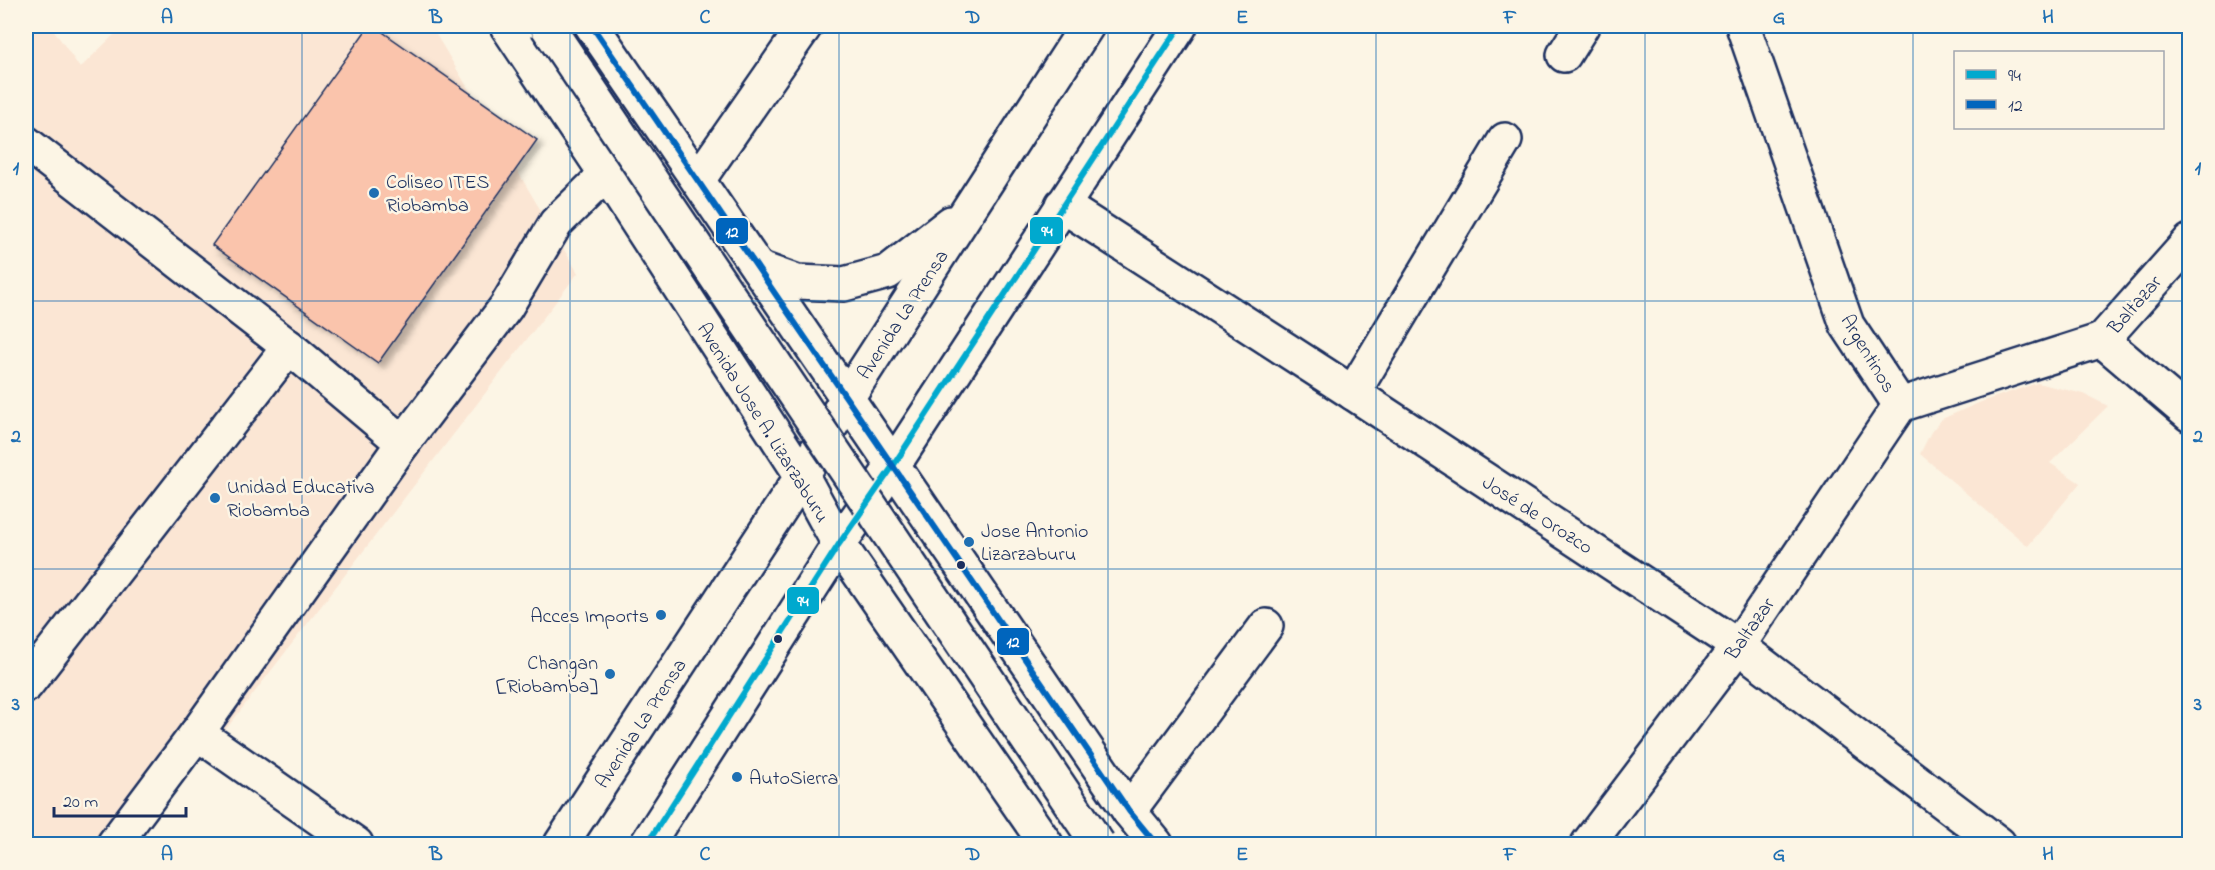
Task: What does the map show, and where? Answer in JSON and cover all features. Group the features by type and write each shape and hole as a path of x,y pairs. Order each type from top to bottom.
{"street":[{"name":"Avenida Jose A. Lizarzaburu","path":"507,26 802,476 839,544 1046,844"},
{"path":"547,26 1098,844"},
{"path":"592,26 1130,811 1156,844"},
{"path":"698,180 805,26"},
{"name":"Avenida La Prensa","path":"561,844 802,476 847,398 1087,26"},
{"path":"647,844 839,544 893,466 1180,26"},
{"path":"1564,55 1582,26"},
{"name":"Argentinos","path":"1743,26 1847,325 1900,405 2102,340"},
{"path":"1353,393 1505,140"},
{"path":"26,143 289,347 403,443"},
{"path":"114,844 197,733 403,443 506,307 556,223 606,174"},
{"name":"José de Orozco","path":"1062,205 1738,646 2000,844"},
{"path":"758,268 797,282 844,284 888,272 971,207"},
{"name":"Baltazar","path":"2102,340 2190,241"},
{"path":"2102,340 2190,415"},
{"path":"26,685 289,347"},
{"name":"Baltazar","path":"1588,844 1738,646 1900,405"},
{"path":"1130,811 1266,626"},
{"path":"197,733 356,844"}],"shaded area":[{"name":"Unidad Educativa Riobamba","path":"26,26 51,26 80,68 123,26 431,26 578,273 230,724 129,844 26,844"},
{"path":"2037,383 2084,394 2108,406 2050,463 2080,483 2028,546 1920,454 1931,432 1942,419 1981,402"}],"building":[{"name":"Coliseo ITES Riobamba","path":"369,26 374,26 537,140 378,363 212,245"}],"transit line":[{"name":"12","path":"592,26 1129,811 1156,844"},
{"name":"94","path":"647,844 839,544 893,466 1180,26"}],"place":[{"name":"Coliseo ITES Riobamba","path":"374,193"},
{"name":"Unidad Educativa Riobamba","path":"215,498"},
{"name":"Jose Antonio Lizarzaburu","path":"969,542"},
{"name":"Acces Imports","path":"661,615"},
{"name":"Changan [Riobamba]","path":"610,674"},
{"name":"AutoSierra","path":"737,777"}]}
